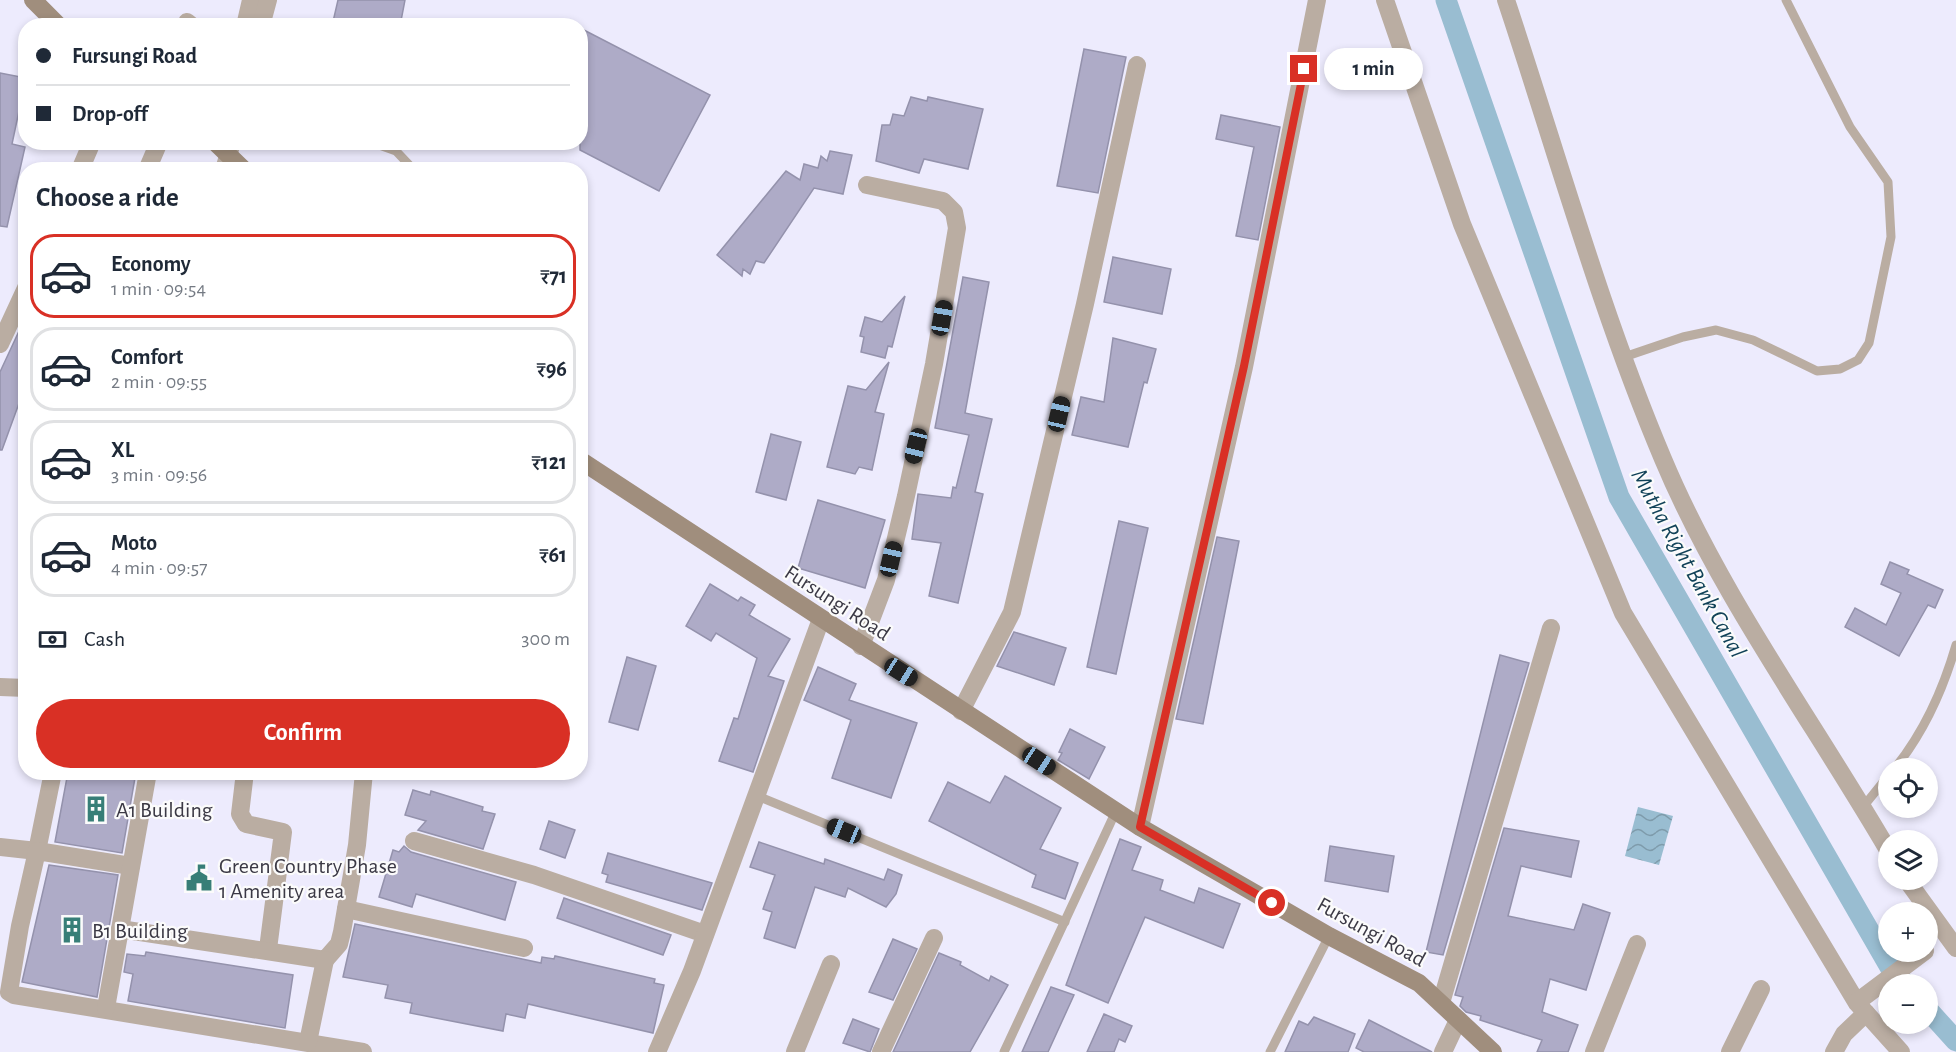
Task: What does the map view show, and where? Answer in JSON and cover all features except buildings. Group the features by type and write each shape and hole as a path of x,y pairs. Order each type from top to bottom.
{"street":[{"path":"33,0 51,18"},
{"path":"247,18 251,0"},
{"path":"263,18 268,0"},
{"path":"1140,827 1244,366 1317,0"},
{"path":"1385,0 1462,224 1623,613 1864,1003 1901,1052"},
{"path":"1506,0 1608,316 1664,460 1709,554 1878,833"},
{"path":"961,711 1012,612 1085,304 1137,65"},
{"path":"861,646 886,580 904,507 934,364 957,228 954,212 942,201 867,185"},
{"path":"0,344 18,305"},
{"name":"Fursungi Road","path":"588,465 1140,827 1329,936 1419,983 1493,1052"},
{"path":"657,1052 705,934 820,619"},
{"path":"1441,1004 1551,628"},
{"path":"0,687 18,688"},
{"path":"50,780 20,926 9,992 14,995 106,1008 363,1052"},
{"path":"106,1008 147,780"},
{"path":"243,780 240,814 242,820 246,824 283,832 268,949"},
{"path":"309,1042 325,960 339,944 357,845 363,780"},
{"path":"414,841 534,875 705,934"},
{"path":"0,847 131,866"},
{"path":"346,909 524,948"},
{"path":"120,929 268,949 325,960"},
{"path":"881,1052 934,938"},
{"path":"1594,1052 1637,944"},
{"path":"1834,1052 1864,1003 1916,962"},
{"path":"795,1052 831,964"},
{"path":"1730,1052 1761,990"},
{"path":"1443,1052 1458,1020"}],"lane":[{"path":"1624,357 1683,337 1716,330 1753,340 1817,371 1840,369 1858,360 1869,343 1891,237 1888,182 1850,127 1786,0"},
{"path":"393,150 406,162"},
{"path":"1903,758 1929,716 1956,645"},
{"path":"1863,807 1878,788"},
{"path":"755,795 1065,922"},
{"path":"1004,1052 1116,811"},
{"path":"1270,1052 1329,936"}],"water":[{"path":"1638,807 1673,816 1659,865 1625,856"}],"waterway":[{"name":"Mutha Right Bank Canal","path":"1446,0 1619,497 1890,967 1896,974"},
{"name":"Mutha Right Bank Canal","path":"1938,1021 1956,1041"}],"place":[{"name":"A1 Building","path":"96,809"},
{"name":"Green Country Phase 1 Amenity area","path":"199,878"},
{"name":"B1 Building","path":"72,930"}],"route":[{"path":"1272,903 1140,827 1244,366 1304,69"}]}
